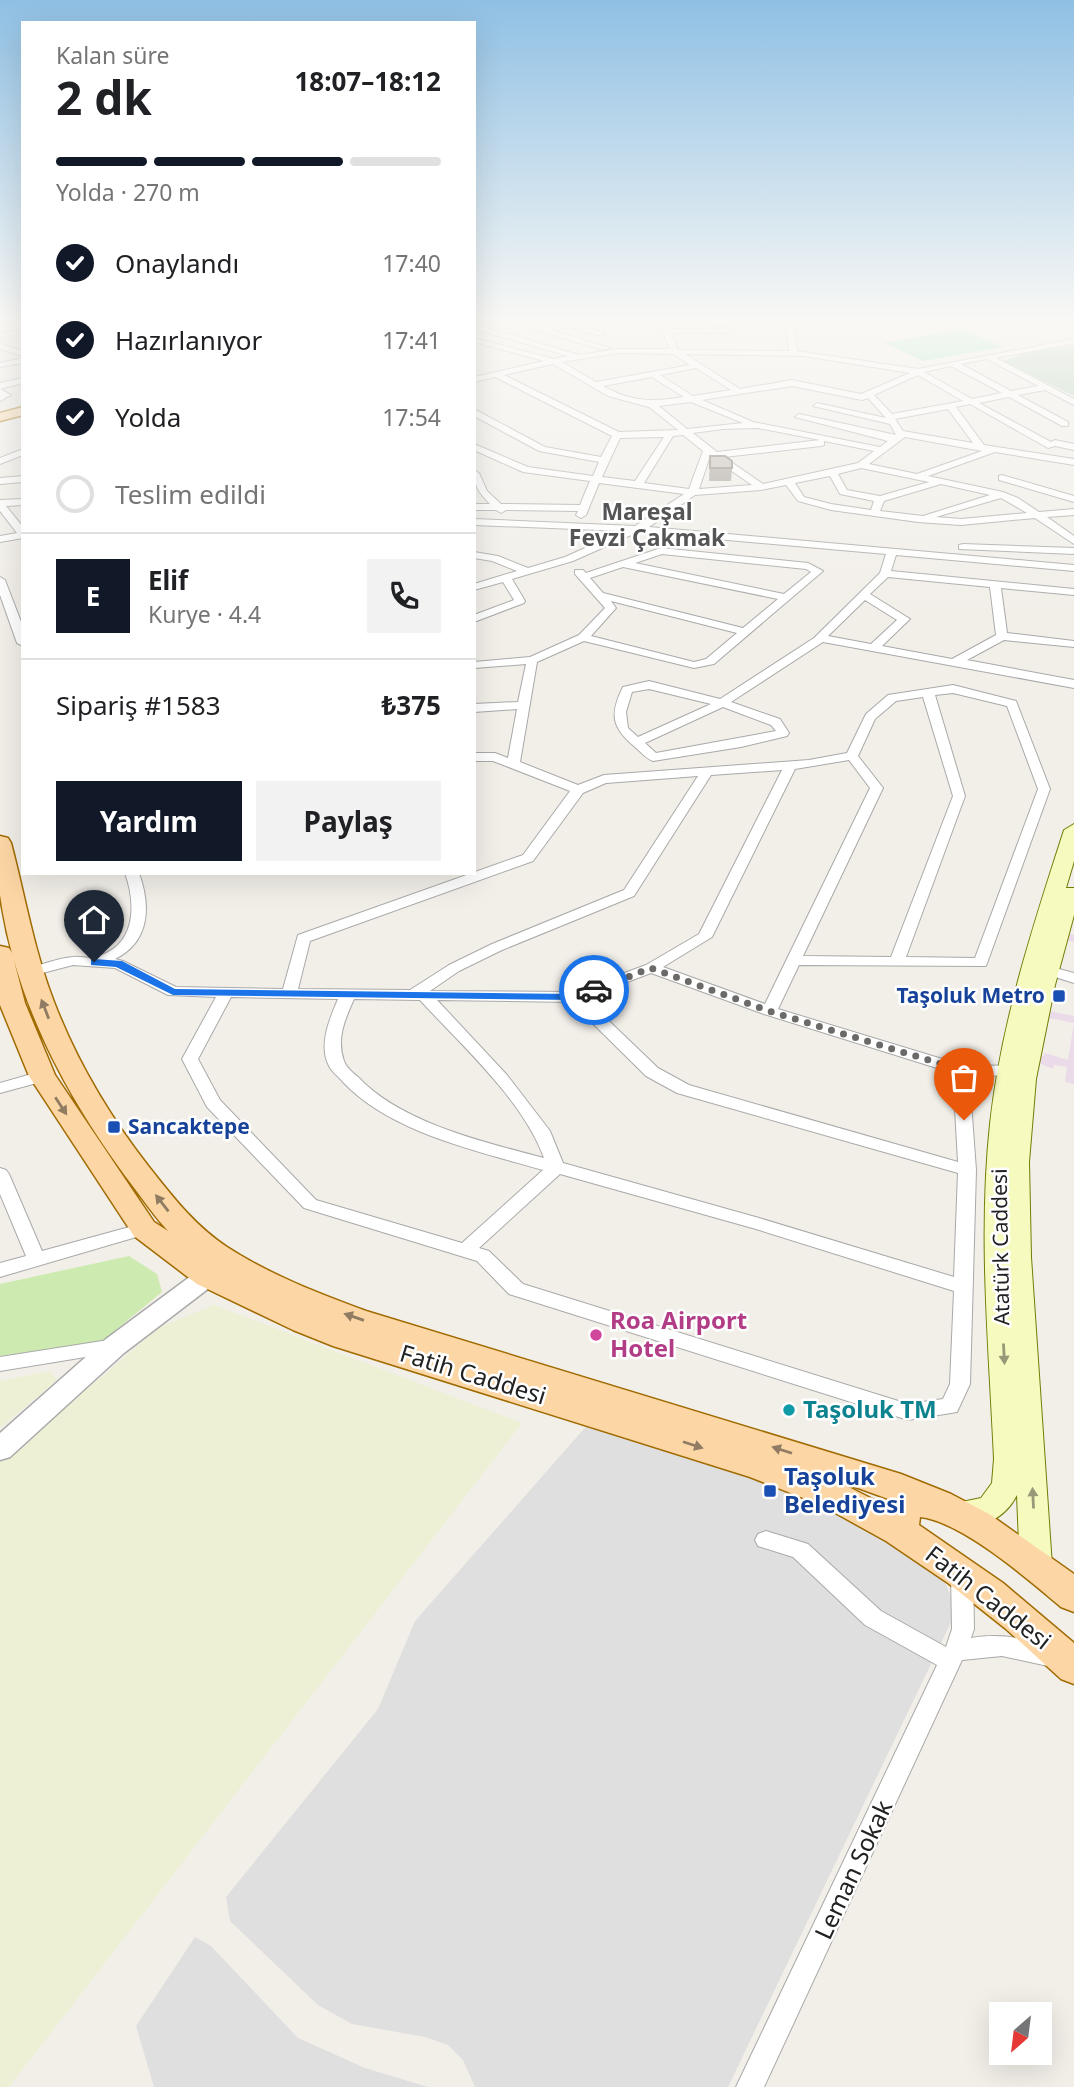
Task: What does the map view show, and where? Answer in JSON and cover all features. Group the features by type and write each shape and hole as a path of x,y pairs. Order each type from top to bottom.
{"main road":[{"path":"0,424 21,419"},
{"name":"Atatürk Caddesi","path":"1036,1566 1016,1213 1018,1072 1031,968 1074,830"},
{"name":"Fatih Caddesi","path":"10,858 31,972 69,1063 106,1127 134,1168 186,1232 243,1271 336,1311 904,1489 949,1509"},
{"name":"Atatürk Caddesi","path":"949,1509 973,1515 990,1508 1007,1486 1009,1474 998,1203 1002,1126 1074,878"},
{"name":"Fatih Caddesi","path":"0,953 12,1003 42,1076 144,1229 208,1276 344,1337 583,1409 807,1484 900,1531 961,1573 1040,1634 1073,1666"},
{"path":"900,1531 900,1513 907,1506 918,1502 949,1509 978,1524 1074,1596"}],"street":[{"path":"486,418 542,449 604,460"},
{"path":"584,418 617,435 670,434 758,425 881,450"},
{"path":"668,418 761,487"},
{"path":"742,418 758,425"},
{"path":"779,428 796,418"},
{"path":"806,418 899,437 1074,462"},
{"path":"883,418 899,418"},
{"path":"961,418 988,449"},
{"path":"1005,418 1053,444 1074,447"},
{"path":"1050,418 1074,431"},
{"path":"1027,464 1042,456 1071,418"},
{"path":"892,420 899,437"},
{"path":"638,484 670,434"},
{"path":"576,526 617,435"},
{"path":"476,448 526,470 694,492 761,487 833,473 861,465 899,437"},
{"path":"712,453 830,441"},
{"path":"919,477 988,449"},
{"path":"0,463 21,453"},
{"path":"476,586 569,559 637,530 694,492 712,453"},
{"path":"0,463 21,464"},
{"path":"861,465 1000,494 1015,500 1074,541"},
{"path":"981,490 1015,471"},
{"path":"833,473 843,492 880,499 942,482"},
{"path":"1002,478 1074,499"},
{"path":"0,481 21,479"},
{"path":"788,481 801,499 831,507 918,519 961,522 1074,512"},
{"path":"479,492 499,507 510,524"},
{"path":"918,519 1000,494"},
{"path":"874,513 880,499"},
{"path":"0,503 21,502"},
{"path":"0,503 21,531"},
{"path":"476,507 584,508"},
{"path":"476,522 637,530 1074,568"},
{"path":"0,539 21,534"},
{"path":"963,547 1074,551"},
{"path":"1010,549 1013,562"},
{"path":"583,637 694,665 710,662 818,571 808,566 661,551 584,577"},
{"path":"636,743 722,703 820,638 884,575 892,552"},
{"path":"476,555 494,558 526,570"},
{"path":"476,665 532,660 583,637 611,608 569,559"},
{"path":"621,564 786,598"},
{"path":"884,575 1074,592"},
{"path":"476,618 520,601 506,578"},
{"path":"0,580 21,635"},
{"path":"995,586 1002,636"},
{"path":"600,595 745,632"},
{"path":"864,595 904,619 873,648"},
{"path":"953,663 1002,636 1074,644"},
{"path":"820,638 1074,684"},
{"path":"513,764 532,660"},
{"path":"953,689 974,664"},
{"path":"649,685 722,703 776,722 783,733 741,743 653,757 636,743 622,729 620,712 627,690 649,685"},
{"path":"795,960 981,963 1044,789 1012,704 953,689 892,698 870,717 852,756"},
{"path":"897,962 959,796 928,693"},
{"path":"476,708 525,705"},
{"path":"289,994 303,939 528,858 578,790 604,779 791,765 852,756"},
{"path":"769,1011 877,788 852,756"},
{"path":"476,757 495,757 578,790"},
{"path":"31,972 73,961 118,964 173,992 575,997 651,968 705,937 791,765"},
{"path":"419,995 454,968 496,947 629,893 706,772"},
{"path":"94,962 127,947 131,940 141,897 133,875"},
{"path":"651,968 769,1011 961,1070 1018,1072"},
{"path":"1048,971 1074,978"},
{"path":"226,993 190,1059 213,1103 310,1204 483,1256 516,1289 908,1412 950,1406 960,1384 967,1170 961,1070"},
{"path":"348,994 333,1029 335,1064 364,1094 403,1117 449,1135 556,1168 759,1224 964,1287"},
{"path":"419,995 501,1079 544,1135 556,1168"},
{"path":"575,997 652,1072 683,1089 967,1170"},
{"path":"0,1088 42,1076"},
{"path":"465,1251 556,1168"},
{"path":"0,1174 36,1258"},
{"path":"0,1270 144,1229"},
{"path":"0,1449 115,1346 208,1276"},
{"path":"0,1364 115,1346"},
{"path":"766,1540 800,1550 873,1618 953,1656 988,1644 1007,1645 1030,1649 1073,1666"},
{"name":"Leman Sokak","path":"750,2087 953,1656 962,1629 961,1573"}],"shaded area":[{"path":"1053,878 1062,879 1059,896 1074,895 1074,906 1059,901 1054,931 1074,935 1074,942 1053,938 1047,969 1068,971 1074,974 1074,981 1067,982 1046,976 1040,1009 1074,1016 1074,1023 1074,1084 1065,1082 1067,1067 1054,1065 1053,1069 1032,1060 1029,1075 1018,1072","holes":["1039,1016 1074,1023 1068,1060 1045,1053 1044,1056 1032,1053"]},
{"path":"590,1422 834,1505 942,1576 951,1596 954,1616 728,2087 475,2087 463,2060 448,2045 425,2037 352,2024 318,2005 230,1921 226,1897 378,1709 415,1621"},
{"path":"195,1937 211,1946 298,2038 365,2068 428,2087 154,2087 136,2026"}],"green space":[{"path":"129,1256 157,1274 162,1292 101,1342 0,1356 0,1284"},
{"path":"214,1305 522,1423 9,2087 0,2087 0,1463 160,1327"},
{"path":"50,1371 57,1380 0,1428 0,1381"}],"building":[{"path":"710,456 725,456 732,461 732,468 710,468"}],"way so far":[{"path":"594,990 651,968 769,1011 961,1070 964,1120"}],"place":[{"name":"Taşoluk Metro","path":"1059,996"},
{"name":"Sancaktepe","path":"114,1127"},
{"name":"Roa Airport Hotel","path":"596,1335"},
{"name":"Taşoluk TM","path":"789,1410"},
{"name":"Taşoluk Belediyesi","path":"770,1491"}],"district":[{"name":"Mareşal Fevzi Çakmak","path":"647,525"}],"route":[{"path":"94,962 118,964 173,992 575,997 594,990"}]}
